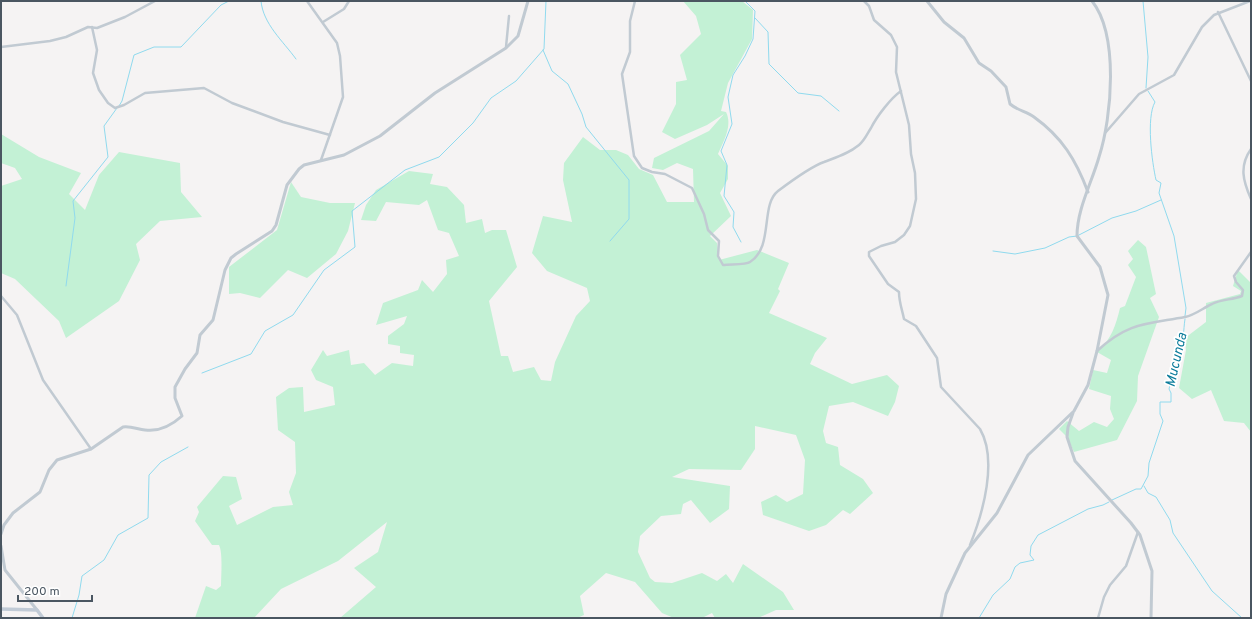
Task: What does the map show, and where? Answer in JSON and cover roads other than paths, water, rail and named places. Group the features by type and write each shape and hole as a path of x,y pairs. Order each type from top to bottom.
{"main road":[{"path":"1,609 37,610 43,618"}],"street":[{"path":"1,46 50,41 66,37 88,26 97,28 125,17 155,1"},
{"path":"307,1 337,43 340,56 343,97 321,160"},
{"path":"323,22 344,9 349,1"},
{"path":"1,534 4,525 13,513 40,492 49,470 57,460 91,449 123,427 129,426 144,430 161,430 182,416 175,398 175,387 185,369 197,353 200,335 213,320 224,276 231,258 272,231 276,225 287,185 292,177 304,165 344,155 380,136 435,93 506,48 518,36 528,1"},
{"path":"635,1 630,21 630,52 622,74 634,156 642,168 648,171 665,174 692,188 704,214 708,230 719,241 718,256 723,265 748,263 758,255 766,231 770,206 777,192 816,166 846,154 858,146 864,141 872,126 892,98 901,91"},
{"path":"864,1 869,6 874,20 896,43 896,72 909,125 911,154 915,173 914,210 910,226 904,235 895,242 881,246 868,254 888,284 899,292 899,302 903,310 904,318 916,326 937,358 941,387 980,429 984,436 988,456 985,491 970,547"},
{"path":"927,1 944,22 964,38 979,63 991,71 1006,87 1010,104 1034,117 1056,134 1076,162 1088,192"},
{"path":"1092,1 1102,16 1107,38 1110,87 1106,132 1078,224 1077,236 1100,267 1108,295 1097,351 1084,394 1068,427 1067,437 1075,461 1138,532 1152,571 1151,618"},
{"path":"1106,132 1139,94 1174,75 1202,26 1218,12 1250,1"},
{"path":"1218,12 1251,81"},
{"path":"506,48 509,16"},
{"path":"92,27 97,50 93,73 98,90 114,108 124,105 145,93 204,88 237,105 283,122 330,135"},
{"path":"1251,149 1243,164 1242,170 1244,181 1251,199"},
{"path":"1097,351 1108,341 1137,326 1160,320 1184,317 1211,304 1242,296 1243,290 1236,282 1234,276 1251,252"},
{"path":"1,296 17,314 43,380 91,449"},
{"path":"941,618 946,594 959,563 997,513 1028,455 1074,412"},
{"path":"1098,618 1104,597 1110,585 1126,566 1138,532"},
{"path":"1,546 5,570 37,610"}],"waterway":[{"path":"119,106 122,101 134,55 154,47 181,47 221,5 229,1"},
{"path":"261,1 265,17 274,32 296,59"},
{"path":"202,373 251,354 265,331 293,315 324,270 355,247 352,211 405,170 439,157 473,123 491,98 516,81 544,49 546,1"},
{"path":"741,242 733,227 734,212 724,196 727,165 721,151 732,124 728,97 733,75 745,56 753,39 755,11 745,1"},
{"name":"Mucunda","path":"1143,1 1148,57 1146,88"},
{"path":"755,18 768,32 769,64 798,93 821,96 839,111"},
{"path":"543,50 552,71 568,84 582,114 586,127 629,180 629,219 610,241"},
{"name":"Mucunda","path":"1148,91 1155,102 1152,109 1150,129 1154,172 1156,180 1161,183 1159,193 1174,236 1186,308 1185,316"},
{"path":"66,286 75,218 73,201 108,157 104,126 117,108"},
{"path":"993,251 1015,254 1045,248 1069,237 1077,236 1112,218 1136,211 1161,200"},
{"name":"Mucunda","path":"1112,500 1136,489 1141,489 1148,476 1149,463 1163,421 1160,414 1160,402 1171,402 1171,393 1169,389 1175,366 1176,351 1181,344 1183,336 1185,319"},
{"path":"72,618 79,595 82,576 104,560 118,535 148,518 149,475 161,462 188,447"},
{"path":"1144,486 1148,493 1156,497 1170,520 1173,533 1212,591 1242,618"},
{"name":"Mucunda","path":"979,618 993,595 1010,579 1015,567 1020,563 1034,560 1030,555 1031,546 1038,535 1088,509 1109,502"}]}
